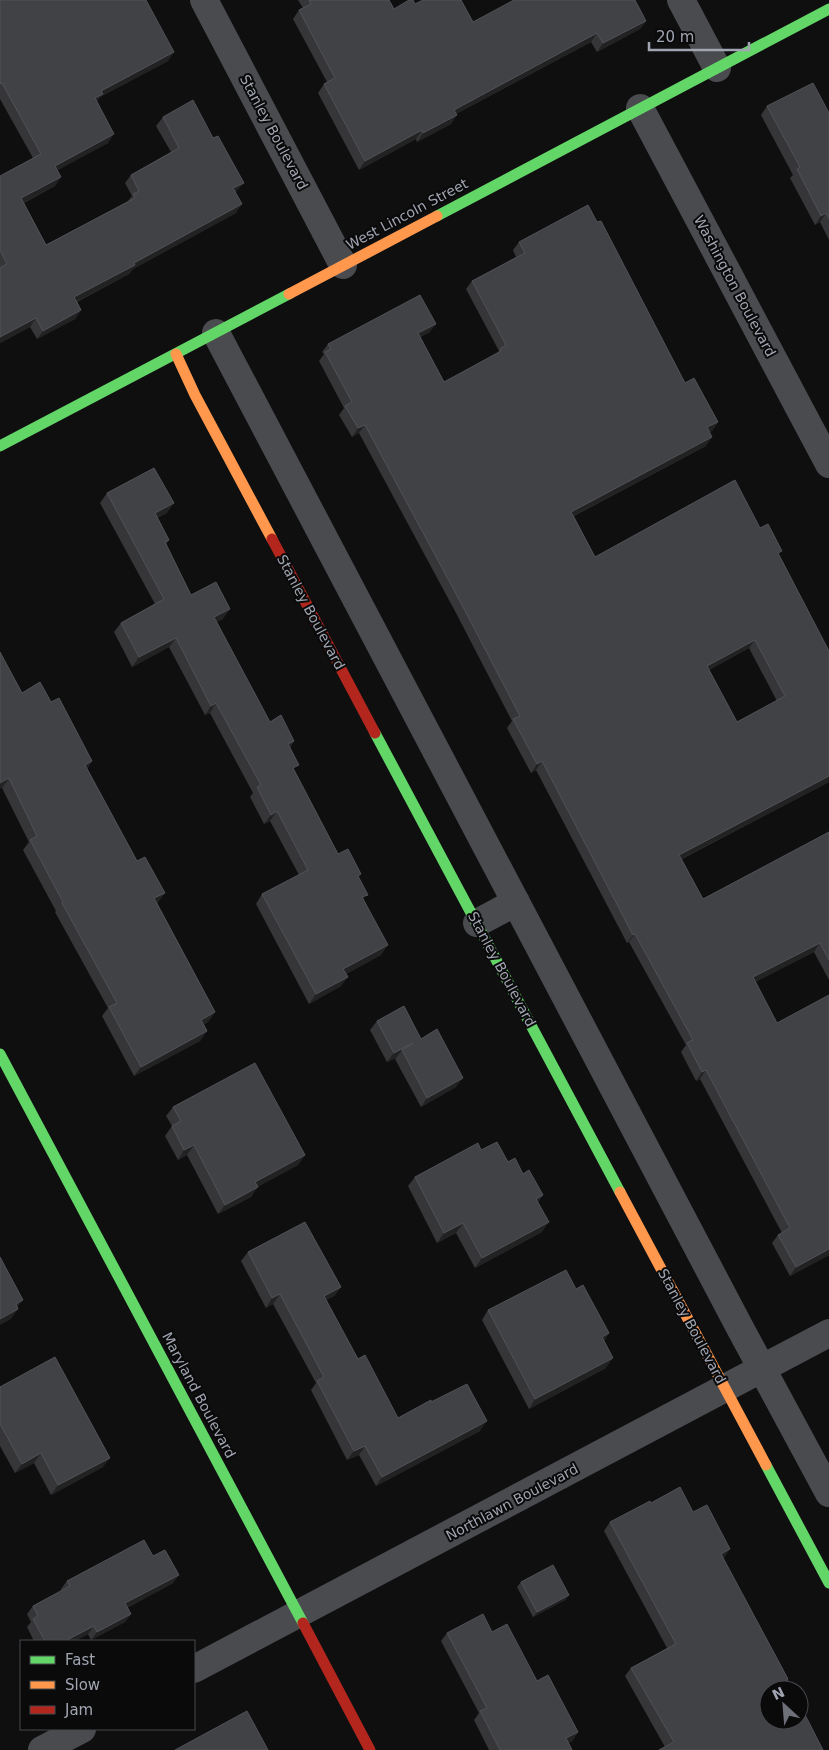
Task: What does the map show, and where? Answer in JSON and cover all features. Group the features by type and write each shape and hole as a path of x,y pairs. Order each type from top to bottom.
{"street":[{"name":"Stanley Boulevard","path":"204,0 344,265"},
{"path":"682,0 717,68"},
{"name":"West Lincoln Street","path":"0,446 829,9"},
{"name":"Washington Boulevard","path":"640,108 829,464"},
{"path":"216,333 829,1493"},
{"name":"Stanley Boulevard","path":"176,354 200,403 829,1583"},
{"path":"478,923 516,902"},
{"name":"Maryland Boulevard","path":"0,1054 370,1750"},
{"name":"Northlawn Boulevard","path":"195,1668 829,1334"},
{"path":"42,1750 80,1730"}],"building":[{"path":"0,0 146,0 174,52 101,91 103,94 95,98 114,134 55,166 61,177 21,198 46,245 135,198 133,194 139,191 131,175 179,148 163,117 193,100 213,138 218,136 244,183 233,188 242,204 134,263 135,265 74,297 81,310 43,331 36,318 0,337 0,268 7,264 0,250 0,176 41,154 2,83 0,84"},
{"path":"309,0 389,0 394,9 409,0 413,0 415,4 423,0 461,0 473,22 514,0 635,0 646,21 603,43 597,33 454,110 457,115 423,133 422,130 365,161 324,84 335,78 299,10 311,4"},
{"path":"813,83 829,113 829,219 826,213 821,216 797,169 800,167 767,106"},
{"path":"588,205 597,222 601,221 685,383 694,378 718,422 707,427 712,437 571,512 595,557 735,480 760,528 768,524 782,551 778,553 829,651 829,776 679,855 703,899 829,832 829,960 820,943 753,977 777,1023 829,995 829,1249 796,1267 778,1235 790,1228 706,1070 702,1072 687,1043 693,1040 635,934 633,935 542,761 537,764 513,719 520,716 365,425 358,428 345,406 352,402 325,352 331,349 328,344 420,295 436,324 418,333 444,382 501,351 500,349 506,345 472,281 525,253 519,242","holes":["755,640 785,696 737,722 707,666"]},
{"path":"154,468 174,503 155,513 169,540 165,542 191,595 216,582 230,609 214,617 270,722 281,715 294,741 288,744 299,765 293,768 338,854 348,849 361,874 358,876 368,895 362,897 388,945 343,969 348,977 316,994 262,894 308,870 277,811 271,815 257,787 261,785 216,703 211,706 176,638 139,657 121,623 164,599 107,493"},
{"path":"0,652 22,693 40,682 51,702 59,698 92,761 85,765 137,861 145,857 165,893 154,898 215,1012 201,1020 207,1031 141,1067 109,1007 117,1003 30,840 37,836 9,778 0,783"},
{"path":"404,1006 421,1039 437,1029 463,1078 427,1098 402,1050 413,1043 394,1053 377,1021"},
{"path":"255,1063 305,1155 255,1182 258,1187 225,1205 194,1145 184,1150 172,1126 181,1121 173,1107"},
{"path":"497,1142 508,1162 515,1158 523,1174 529,1170 543,1195 536,1199 549,1222 482,1258 463,1223 444,1233 415,1177 478,1143 481,1150"},
{"path":"305,1222 341,1287 324,1296 358,1359 365,1355 398,1418 431,1400 431,1402 467,1384 487,1421 382,1477 365,1446 354,1451 317,1381 324,1377 280,1294 272,1298 248,1252"},
{"path":"0,1257 23,1300 16,1304 18,1309 0,1319"},
{"path":"566,1270 576,1289 583,1285 609,1333 602,1337 613,1358 535,1399 488,1310"},
{"path":"55,1357 110,1458 58,1485 41,1453 22,1464 0,1424 0,1387"},
{"path":"680,1487 693,1512 707,1505 730,1549 721,1554 788,1679 759,1680 759,1730 809,1730 809,1723 823,1750 659,1750 674,1742 631,1668 676,1644 610,1522 650,1501 651,1503"},
{"path":"144,1540 153,1556 165,1550 179,1575 125,1603 131,1614 97,1632 94,1626 67,1640 44,1640 33,1619 38,1616 33,1606 70,1586 67,1581"},
{"path":"553,1565 569,1595 537,1612 521,1582"},
{"path":"483,1614 492,1632 507,1624 537,1681 548,1675 578,1732 566,1738 572,1750 500,1750 480,1711 487,1708 447,1633"},
{"path":"247,1711 268,1750 175,1750"}],"traffic: fast":[{"path":"437,216 829,9"},
{"path":"0,446 289,294"},
{"path":"375,733 620,1192"},
{"path":"0,1054 303,1623"},
{"path":"766,1465 829,1583"}],"traffic: slow":[{"path":"289,294 437,216"},
{"path":"176,354 195,395 272,539"},
{"path":"620,1192 766,1465"}],"traffic: jam":[{"path":"272,539 375,733"},
{"path":"303,1623 370,1750"}]}
